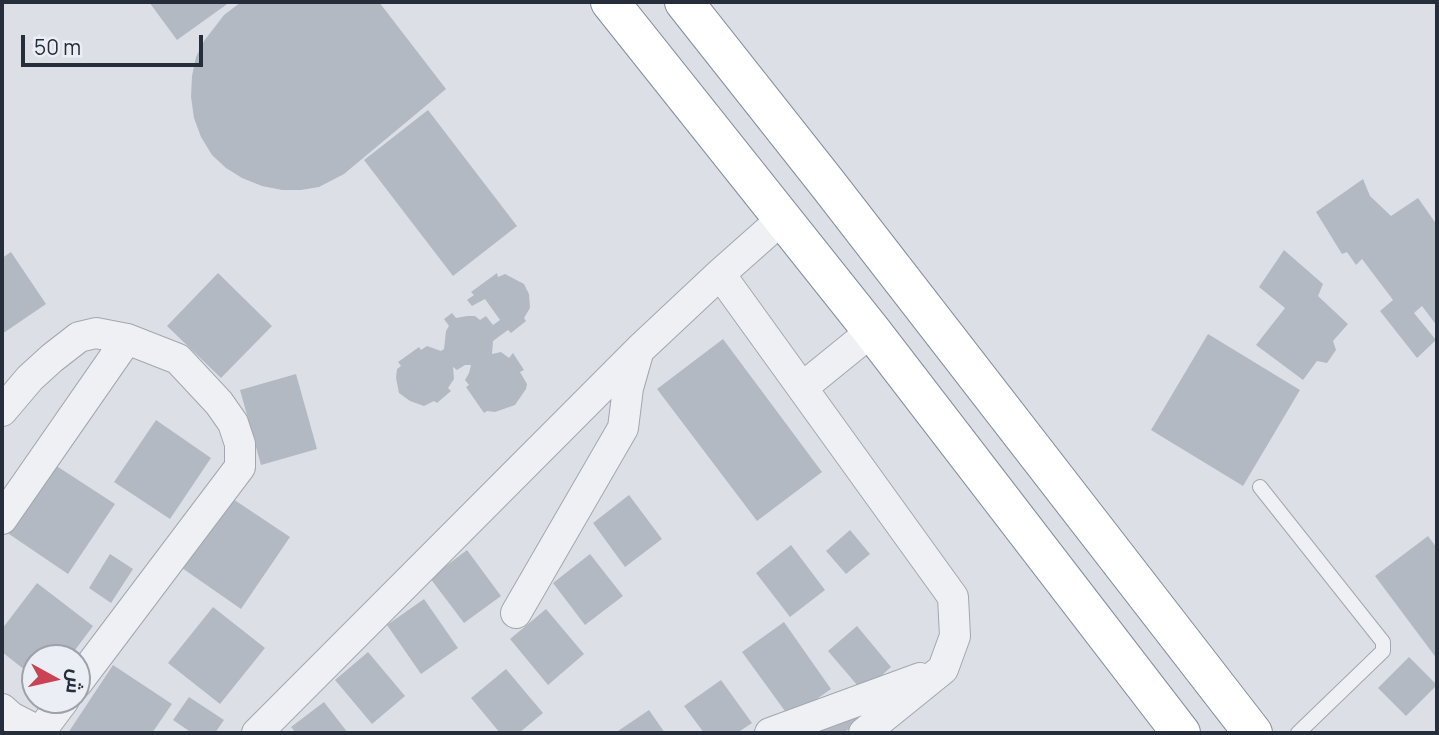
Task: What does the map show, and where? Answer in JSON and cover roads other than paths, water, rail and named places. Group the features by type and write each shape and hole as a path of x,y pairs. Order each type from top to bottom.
{"highway":[{"path":"610,2 872,331 1181,733"},
{"path":"684,2 845,205 1253,733"}],"street":[{"path":"257,733 639,350 782,219"},
{"path":"720,274 953,597 955,636 943,669 864,733"},
{"path":"803,387 872,331"},
{"path":"2,411 30,378 52,358 79,337 96,332 127,339 178,359 219,403 233,423 240,444 240,467 91,664"},
{"path":"2,519 127,339"},
{"path":"516,613 622,428 628,388 639,350"},
{"path":"770,733 943,669"},
{"path":"5,717 41,733 54,714"}],"lane":[{"path":"1260,486 1383,642 1383,651 1297,733"}]}
